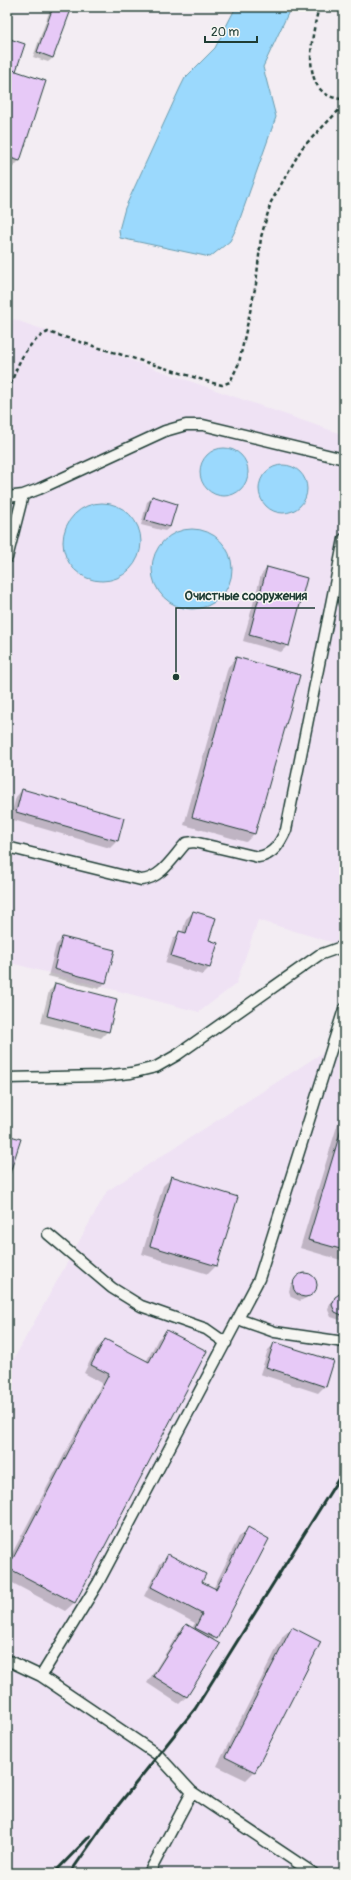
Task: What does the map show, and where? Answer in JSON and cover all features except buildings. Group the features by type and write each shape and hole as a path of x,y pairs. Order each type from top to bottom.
{"lane":[{"path":"7,497 23,495 165,431 186,425 203,426 344,459"},
{"path":"7,558 23,495"},
{"path":"7,847 141,880 149,880 158,874 186,843 194,842 258,857 266,856 274,850 286,830 344,540"},
{"path":"7,1078 102,1076 131,1073 156,1067 177,1055 319,955 344,946"},
{"path":"41,1676 98,1583 259,1279 344,1009"},
{"path":"48,1234 112,1288 141,1306 206,1329 226,1343"},
{"path":"238,1319 275,1332 344,1342"},
{"path":"7,1660 41,1676 158,1755 192,1792 313,1873"},
{"path":"149,1873 192,1792"}],"path":[{"path":"319,7 312,37 311,66 317,85 327,95 337,99 344,99"},
{"path":"7,398 13,375 24,353 33,341 48,332 213,384 222,385 230,382 239,363 256,284 261,237 271,202 302,148 344,105"}],"shaded area":[{"path":"13,319 344,435 344,946 258,920 236,984 199,1012 7,962 7,343"},
{"path":"344,1039 344,1873 7,1873 7,1371 107,1191"}],"water":[{"path":"236,7 291,7 263,67 276,117 237,227 230,241 210,257 120,238 119,230 125,208 185,78 215,48"},
{"path":"219,448 229,448 241,455 248,467 248,477 241,489 229,496 219,496 211,492 204,485 200,477 200,467 204,459 211,452"},
{"path":"278,465 288,465 300,472 307,484 307,494 300,506 288,513 278,513 270,509 263,502 259,494 259,484 263,476 270,469"},
{"path":"102,503 117,506 130,514 138,527 141,542 138,557 130,570 117,578 102,581 87,578 74,570 66,557 63,542 66,527 74,514 87,506"},
{"path":"192,529 207,532 220,541 229,554 232,569 229,584 220,597 207,606 192,609 177,606 164,597 155,584 152,569 155,554 164,541 177,532"}],"railway":[{"path":"70,1873 112,1813 195,1709 344,1470"},
{"path":"54,1873 90,1836"}],"place":[{"name":"Очистные сооружения","path":"176,677"}]}
